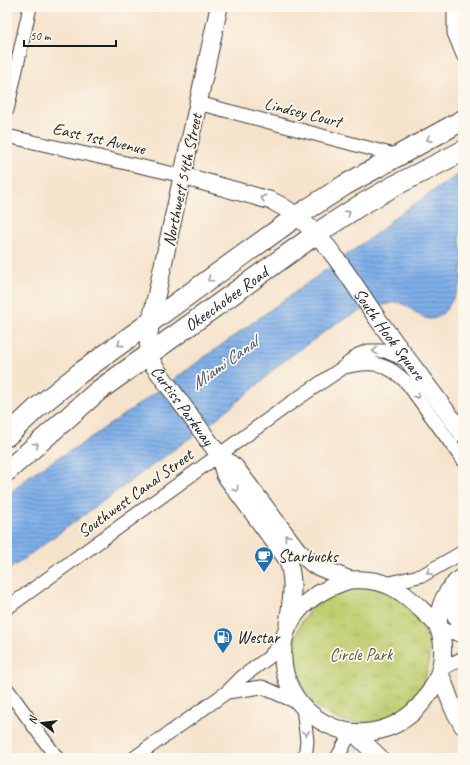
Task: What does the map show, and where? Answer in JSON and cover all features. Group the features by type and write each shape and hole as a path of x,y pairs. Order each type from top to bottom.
{"highway":[{"name":"Okeechobee Road","path":"7,436 38,407 80,373 151,320 297,216 345,185 463,120"},
{"name":"Okeechobee Road","path":"7,471 98,391 316,234 388,190 463,151"}],"main road":[{"name":"Northwest 54th Street","path":"149,354 148,339 151,320 219,7"},
{"name":"South Hook Square","path":"183,176 272,201 297,216 316,234 336,259 381,324 410,362 459,440"},
{"name":"Curtiss Parkway","path":"149,354 154,366 219,455 236,467 298,551 306,559 324,570 350,580"},
{"name":"Curtiss Parkway","path":"219,455 225,475 283,554 290,567 293,583 283,656 285,672 291,689 301,705"},
{"path":"286,634 297,612 319,592 350,580 369,580 386,584 407,595 438,627"},
{"path":"460,580 449,590 440,604 438,627 442,646 441,671 451,702 463,726"},
{"path":"460,580 453,608 456,618 463,630"},
{"path":"301,705 324,723 353,732 364,733 386,729 406,719 424,701 441,671"},
{"path":"353,732 380,758"}],"street":[{"path":"7,110 30,7"},
{"path":"454,7 454,33 463,55"},
{"name":"Lindsey Court","path":"198,103 398,156"},
{"name":"East 1st Avenue","path":"7,136 183,176"},
{"name":"Southwest Canal Street","path":"7,608 344,367 358,355 377,351 395,355 410,362"},
{"name":"Southwest Canal Street","path":"344,367 360,363 371,363 390,368"},
{"name":"South Hook Square","path":"390,368 408,384 459,440 463,460"},
{"path":"386,584 423,575 463,552"},
{"path":"438,627 463,636"},
{"path":"134,758 227,692 242,677 268,658 286,634"},
{"path":"441,671 463,658"},
{"path":"227,692 262,687 301,705 307,741 305,758"},
{"path":"7,689 57,758"},
{"path":"337,758 353,732"}],"green space":[{"name":"Circle Park","path":"361,587 381,590 393,595 409,607 421,623 426,635 429,655 426,675 421,687 409,703 393,715 381,720 361,723 341,720 329,715 313,703 301,687 296,675 293,655 296,635 301,623 313,607 329,595 341,590"}],"water":[{"name":"Miami Canal","path":"463,171 463,232 459,235 463,260 461,272 463,281 446,310 434,319 427,318 405,305 396,302 360,311 338,322 281,363 253,389 212,422 7,571 7,496 30,475 83,443 159,390 384,228 392,219"}],"place":[{"name":"Starbucks","path":"264,573"},
{"name":"Westar","path":"223,654"}]}
